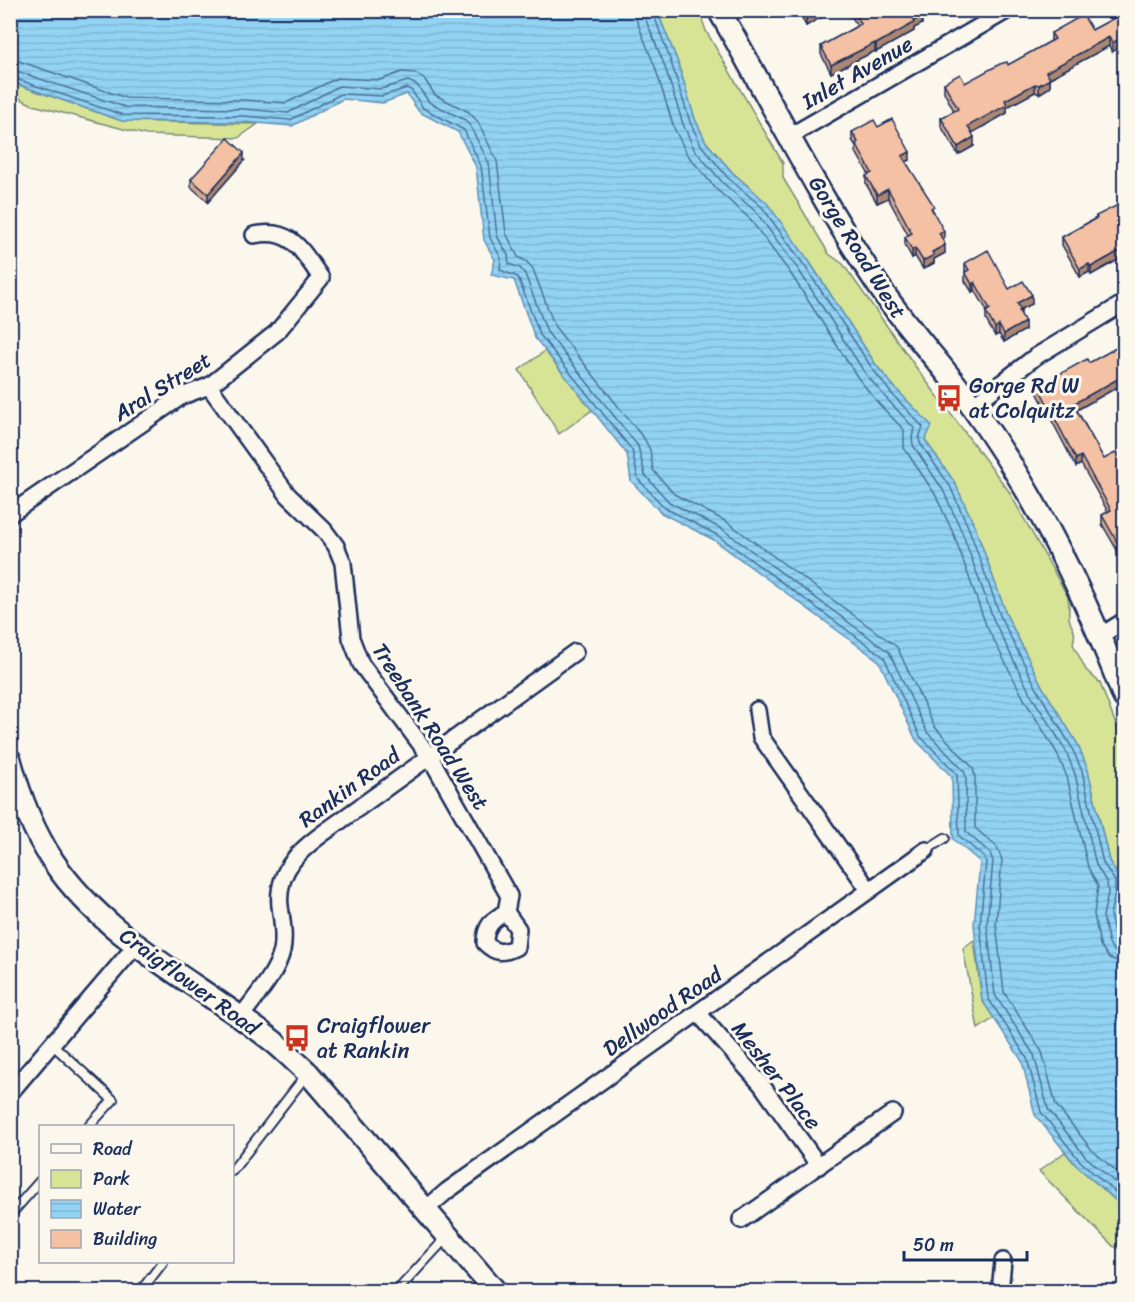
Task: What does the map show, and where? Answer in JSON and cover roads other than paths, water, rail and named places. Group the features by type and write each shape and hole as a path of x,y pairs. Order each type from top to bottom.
{"main road":[{"name":"Gorge Road West","path":"719,10 847,236 877,284 972,406 1039,511 1077,583 1125,697"},
{"name":"Craigflower Road","path":"10,760 30,817 53,861 89,904 137,944 276,1044 308,1073 496,1292"}],"street":[{"name":"Inlet Avenue","path":"790,136 1008,10"},
{"name":"Aral Street","path":"10,514 182,396 209,386 276,332 321,278 296,243 271,231 254,235"},
{"path":"972,406 1035,357 1125,303"},
{"name":"Treebank Road West","path":"209,386 288,495 324,530 336,546 344,563 351,638 361,664 430,757 509,896 506,912"},
{"path":"1100,636 1125,621"},
{"name":"Rankin Road","path":"241,1017 274,971 281,953 284,934 280,888 292,860 312,841 575,652"},
{"path":"757,710 761,736 869,890"},
{"name":"Dellwood Road","path":"426,1209 447,1191 926,850"},
{"path":"10,1093 137,944"},
{"name":"Mesher Place","path":"698,1013 760,1084 819,1167"},
{"name":"Mesher Place","path":"741,1220 893,1113"},
{"path":"1000,1292 1003,1261"}],"lane":[{"path":"926,850 945,838"},
{"path":"52,1044 113,1100 90,1125"},
{"path":"234,1168 308,1073"},
{"path":"10,1215 39,1182"},
{"path":"396,1292 449,1235"},
{"path":"140,1292 162,1263"}],"water":[{"path":"11,10 657,11 677,60 695,119 706,142 733,173 767,203 809,261 876,365 932,426 925,440 955,483 975,527 1007,616 1043,688 1077,743 1088,770 1109,861 1120,879 1121,894 1116,915 1124,953 1124,1208 1076,1165 1035,1115 1022,1061 982,1000 974,925 980,862 953,839 952,777 916,740 879,661 714,540 661,513 631,481 627,454 535,338 514,280 491,275 495,260 484,240 476,167 458,132 419,112 407,94 383,103 343,99 292,126 243,122 122,121 11,82"}],"place":[{"name":"Gorge Rd W at Colquitz","path":"949,398"},
{"name":"Craigflower at Rankin","path":"297,1038"}]}
